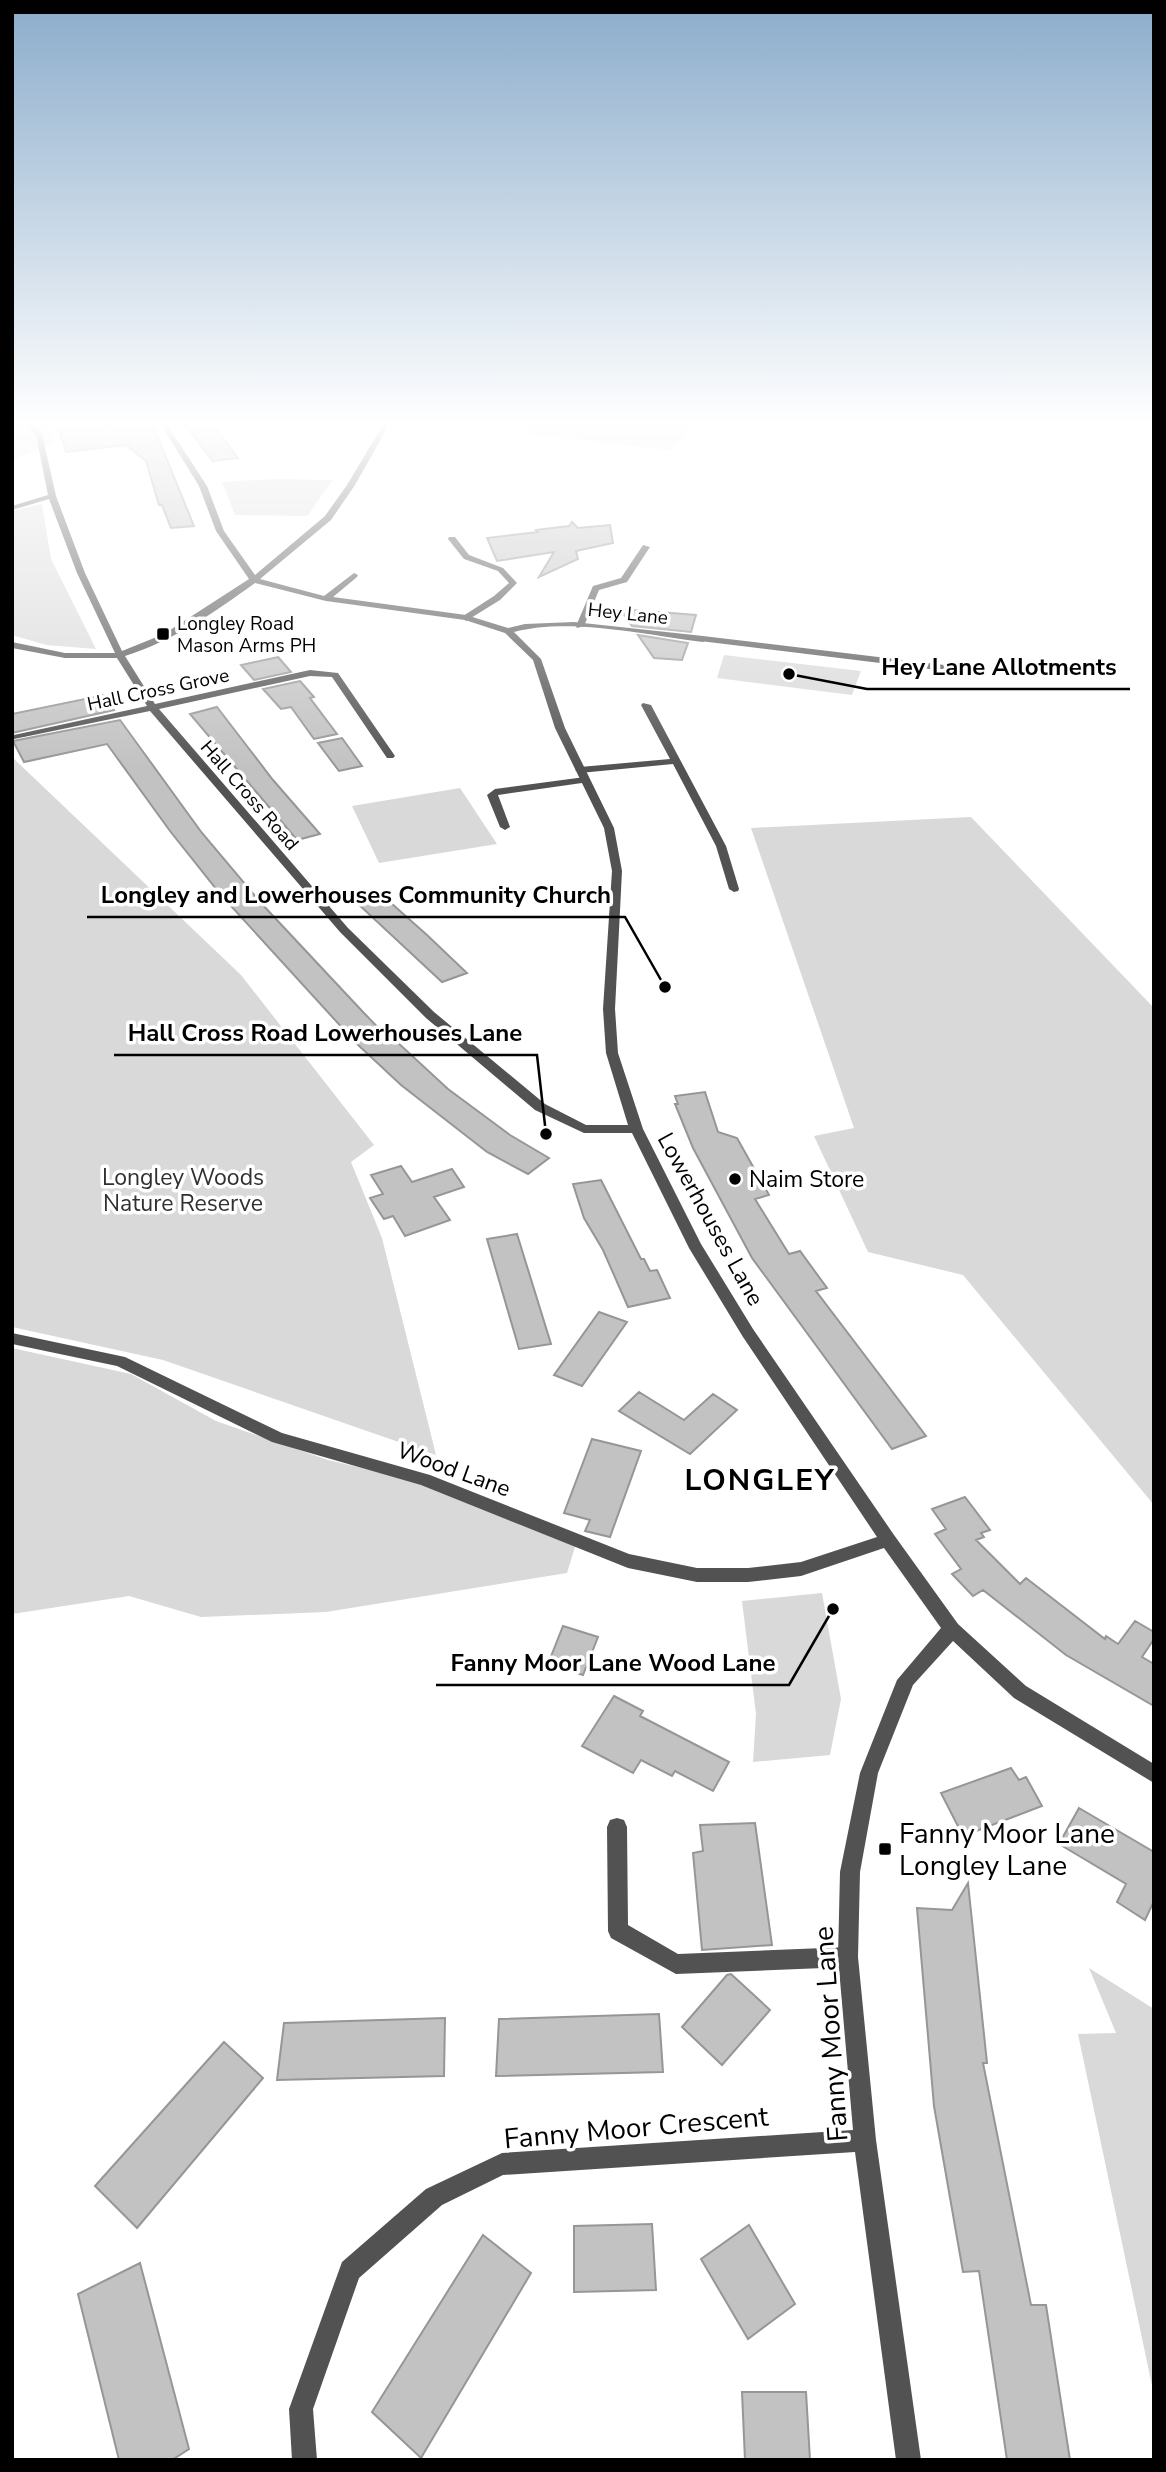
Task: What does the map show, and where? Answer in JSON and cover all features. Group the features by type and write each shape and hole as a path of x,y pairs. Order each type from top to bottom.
{"street":[{"name":"Hall Cross Road","path":"67,538 80,573 120,654 153,708 344,930 430,1015 540,1107 584,1129 636,1129"},
{"path":"225,538 254,580"},
{"path":"12,645 46,653 120,654 157,642 254,580 304,538"},
{"path":"452,540 465,556 492,565 509,575 513,583 506,593 466,618"},
{"path":"580,626 596,588 624,580 646,547"},
{"path":"326,598 354,575"},
{"name":"Lowerhouses Lane","path":"254,580 326,598 466,618 508,631 537,659 560,728 609,828 617,871 609,1009 612,1053 636,1129 694,1245 748,1333 888,1540 953,1629 1020,1692 1154,1774"},
{"name":"Hey Lane","path":"508,631 529,624 580,626 978,672"},
{"name":"Hall Cross Grove","path":"17,737 310,673 335,675 390,756"},
{"path":"646,705 721,846 734,889"},
{"path":"505,827 492,795 495,792 676,761"},
{"name":"Wood Lane","path":"12,1338 120,1362 278,1438 424,1480 628,1561 697,1575 748,1575 801,1569 888,1540"},
{"name":"Fanny Moor Lane","path":"909,2460 865,2140 848,1957 850,1872 869,1773 906,1680 953,1629"},
{"path":"617,1827 618,1931 676,1964 848,1957"},
{"name":"Fanny Moor Crescent","path":"304,2460 301,2409 349,2270 434,2197 502,2164 865,2140"}],"green space":[{"path":"12,538 48,538 51,559 96,649 46,645 12,635"},
{"path":"724,655 861,671 852,695 717,678"},
{"name":"Longley Woods Nature Reserve","path":"12,757 241,975 374,1145 351,1162 382,1238 436,1455 163,1360 12,1327"},
{"path":"460,788 497,844 379,863 352,806"},
{"path":"971,817 1154,1008 1154,1505 963,1275 868,1252 814,1136 854,1128 751,828"},
{"path":"12,1348 131,1374 216,1421 328,1460 426,1483 578,1537 567,1573 326,1612 201,1617 129,1596 12,1614"},
{"path":"822,1593 841,1699 830,1755 753,1762 756,1714 742,1601"},
{"path":"1089,1968 1154,2009 1154,2395 1078,2034 1116,2033"}],"building":[{"path":"487,538 612,538 613,543 576,551 578,559 539,577 554,552 497,561"},
{"path":"620,609 696,615 691,632 632,626"},
{"path":"638,635 688,643 682,660 654,658"},
{"path":"278,657 291,672 254,680 241,665"},
{"path":"300,681 314,697 310,698 337,734 314,739 291,707 281,709 263,689"},
{"path":"104,695 114,710 12,733 12,714"},
{"path":"217,707 273,780 320,834 297,840 190,714"},
{"path":"120,720 202,833 261,903 391,1041 395,1040 448,1089 510,1135 549,1158 528,1174 487,1152 401,1085 356,1043 221,895 170,831 107,744 24,762 13,741"},
{"path":"342,738 362,766 339,771 318,743"},
{"path":"382,895 467,973 442,982 357,903"},
{"path":"705,1092 718,1132 737,1138 769,1195 755,1199 789,1254 800,1251 827,1288 816,1291 926,1436 892,1449 752,1258 693,1148 675,1104 678,1104 675,1096"},
{"path":"401,1166 412,1182 452,1169 464,1187 434,1197 450,1220 405,1236 393,1216 384,1219 370,1198 383,1194 371,1175"},
{"path":"601,1180 641,1259 644,1259 650,1271 657,1270 670,1298 628,1307 603,1250 584,1218 573,1184"},
{"path":"517,1234 551,1344 519,1349 487,1239"},
{"path":"599,1312 627,1322 582,1386 554,1375"},
{"path":"639,1392 684,1420 713,1394 737,1410 690,1454 619,1411"},
{"path":"592,1439 641,1451 610,1537 585,1531 590,1520 564,1513"},
{"path":"965,1497 990,1530 981,1533 984,1537 976,1540 1020,1584 1026,1578 1105,1639 1106,1636 1118,1644 1135,1621 1154,1632 1154,1639 1142,1657 1154,1664 1154,1706 1066,1655 983,1590 973,1596 952,1574 961,1569 935,1534 946,1529 932,1509"},
{"path":"563,1626 598,1637 583,1675 548,1664"},
{"path":"614,1696 643,1711 640,1716 729,1762 713,1791 675,1771 672,1776 641,1760 633,1773 582,1746"},
{"path":"1011,1768 1019,1780 1026,1777 1042,1806 963,1836 941,1793"},
{"path":"1079,1808 1154,1852 1154,1901 1145,1920 1117,1902 1126,1884 1059,1844"},
{"path":"755,1823 772,1945 702,1950 693,1853 703,1851 700,1825"},
{"path":"968,1883 987,2063 983,2063 1031,2305 1046,2305 1070,2460 1007,2460 979,2271 963,2272 934,2106 917,1908 952,1910"},
{"path":"731,1974 770,2010 722,2065 682,2027 727,1975"},
{"path":"659,2014 663,2072 496,2076 499,2019"},
{"path":"445,2018 444,2076 277,2080 284,2023"},
{"path":"224,2042 263,2078 137,2228 95,2186"},
{"path":"652,2224 656,2290 574,2292 574,2226"},
{"path":"749,2225 795,2304 748,2339 701,2259"},
{"path":"483,2235 531,2273 421,2458 372,2412"},
{"path":"140,2263 189,2449 172,2460 119,2460 78,2294"},
{"path":"742,2392 806,2392 810,2460 745,2460"}],"place":[{"name":"Longley Road Mason Arms PH","path":"163,634"},
{"name":"Hey Lane Allotments","path":"789,674"},
{"name":"Longley and Lowerhouses Community Church","path":"665,987"},
{"name":"Hall Cross Road Lowerhouses Lane","path":"546,1134"},
{"name":"Naim Store","path":"735,1179"},
{"name":"Fanny Moor Lane Wood Lane","path":"833,1609"},
{"name":"Fanny Moor Lane Longley Lane","path":"885,1849"}],"district":[{"name":"LONGLEY","path":"760,1480"}]}
